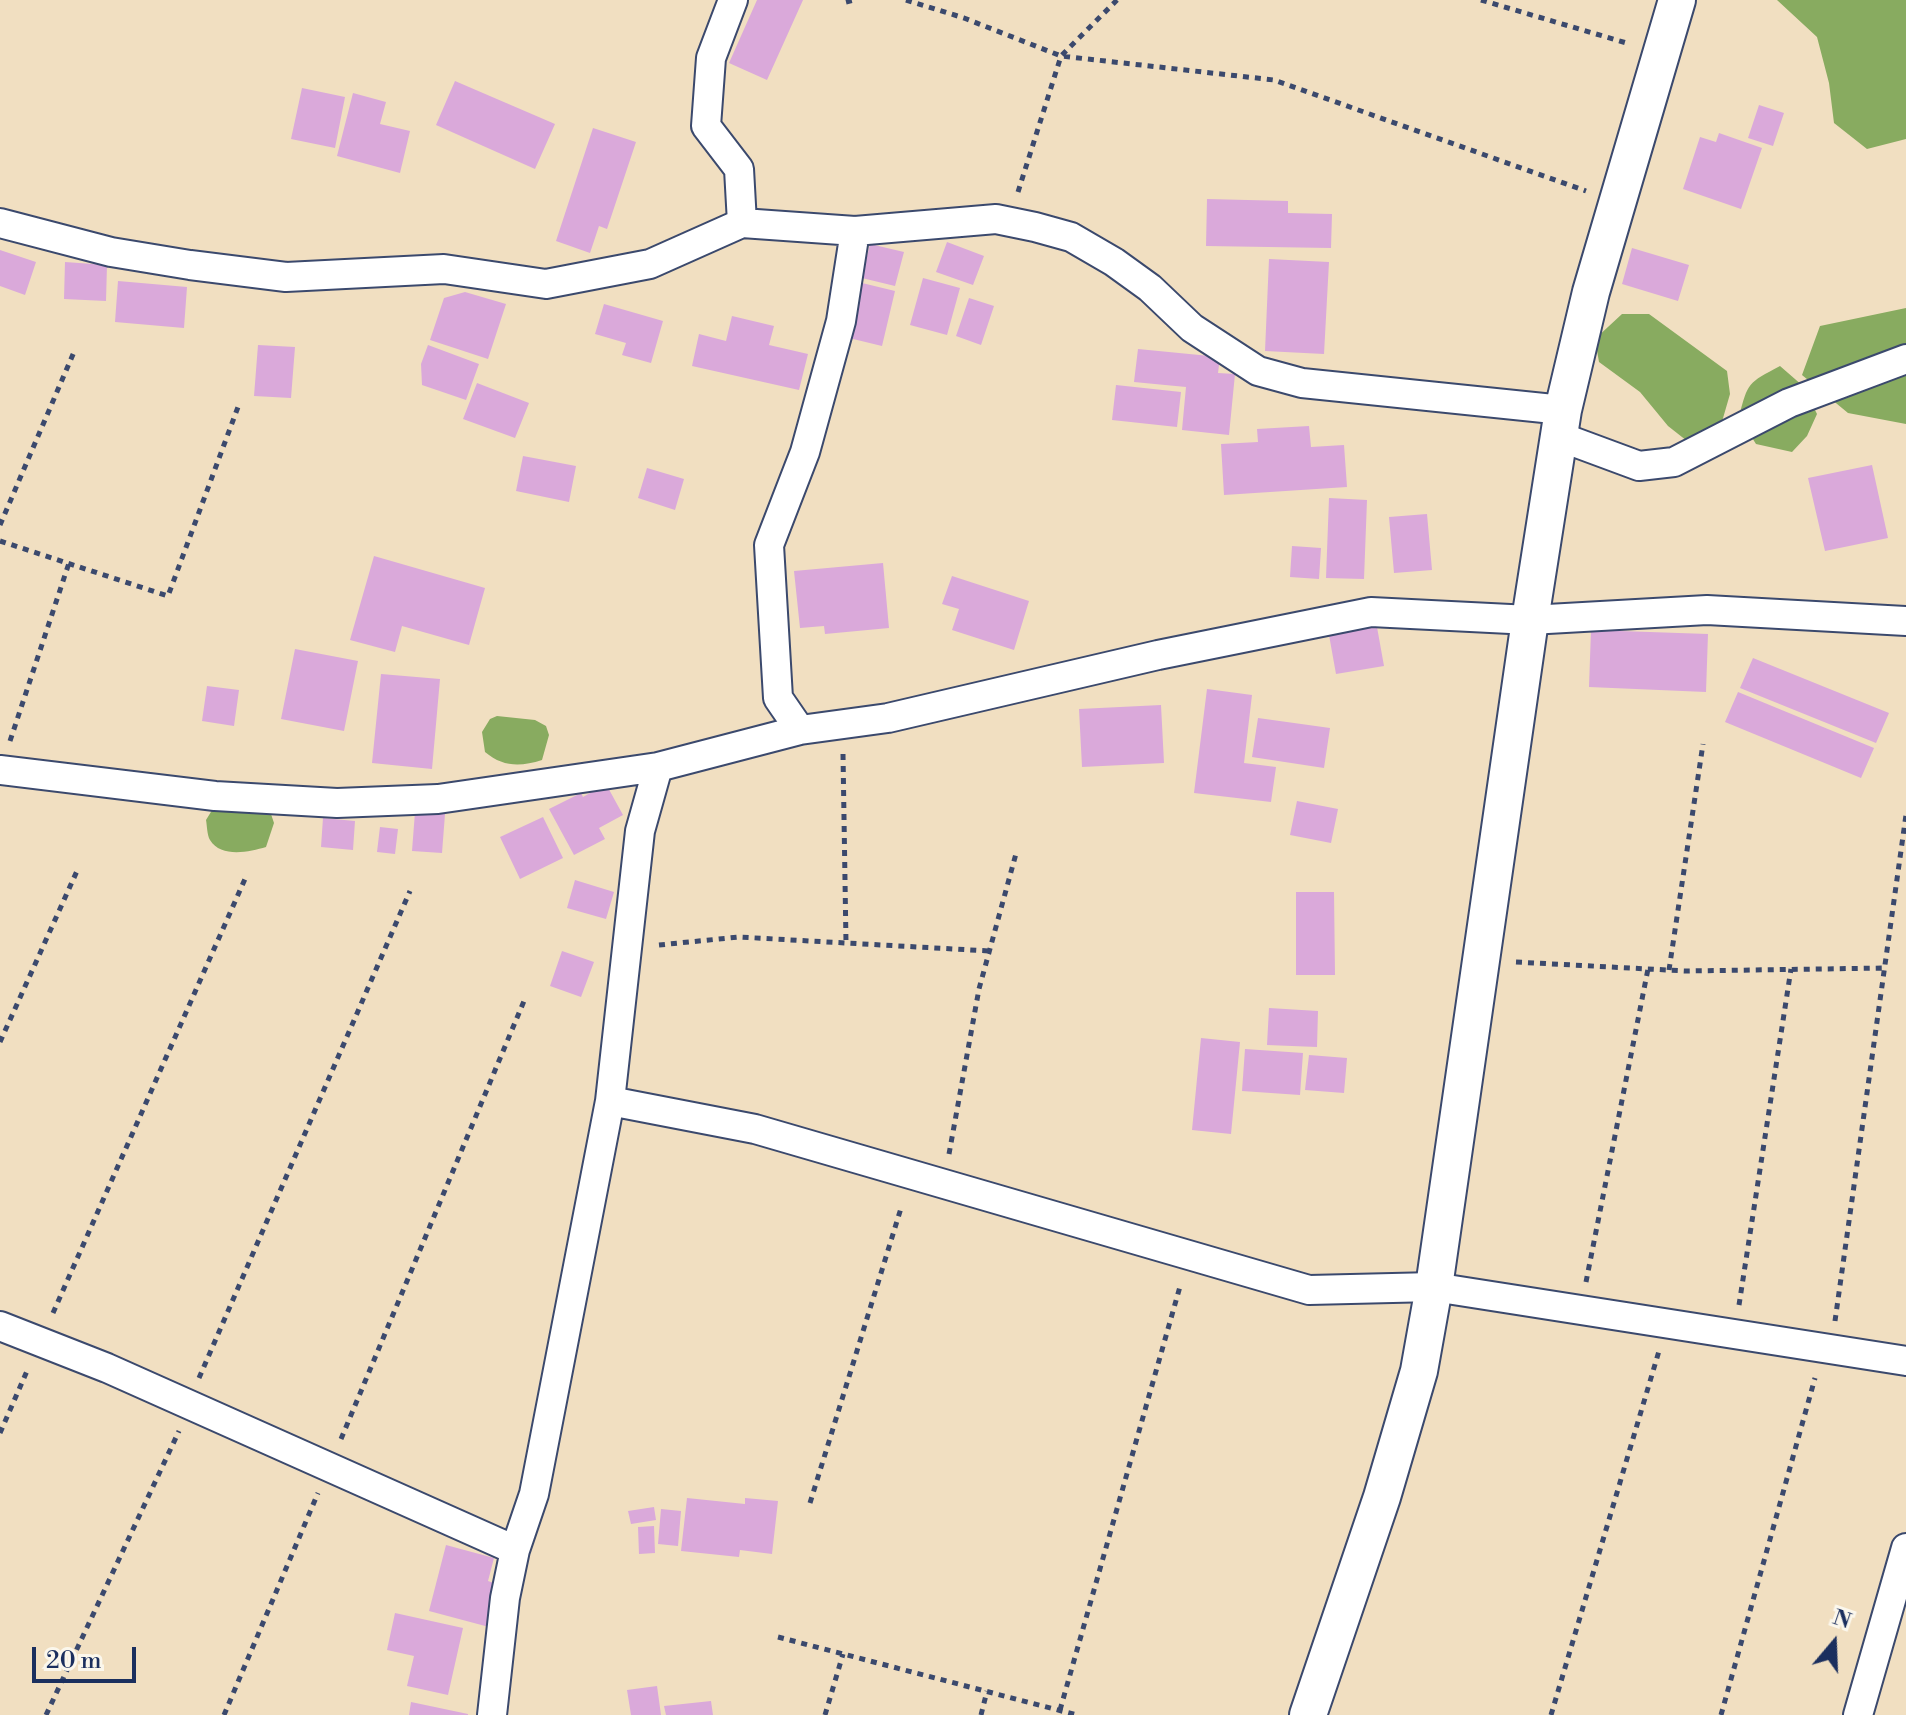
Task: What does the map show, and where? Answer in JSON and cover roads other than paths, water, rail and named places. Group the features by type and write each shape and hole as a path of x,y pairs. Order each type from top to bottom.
{"street":[{"path":"733,0 711,58 706,126 739,169 742,223"},
{"path":"1308,1715 1419,1371 1434,1287 1560,423 1591,292 1677,0"},
{"path":"0,223 111,252 286,277 444,269 546,284 650,264 742,223 855,231 996,219 1071,237 1114,262 1150,288 1192,328 1258,371 1302,383 1560,423 1639,466 1674,462 1789,403 1906,359"},
{"path":"800,730 778,698 769,545 805,452 841,321 855,231"},
{"path":"3,762 215,796 337,803 438,799 658,767 800,730 888,718 1158,655 1371,612 1530,620 1707,610 1906,621"},
{"path":"492,1715 505,1598 515,1550 534,1494 610,1101 640,831 658,767"},
{"path":"610,1101 755,1129 1309,1290 1434,1287 1906,1361"},
{"path":"0,1326 107,1368 515,1550"},
{"path":"1858,1715 1906,1548"}]}
